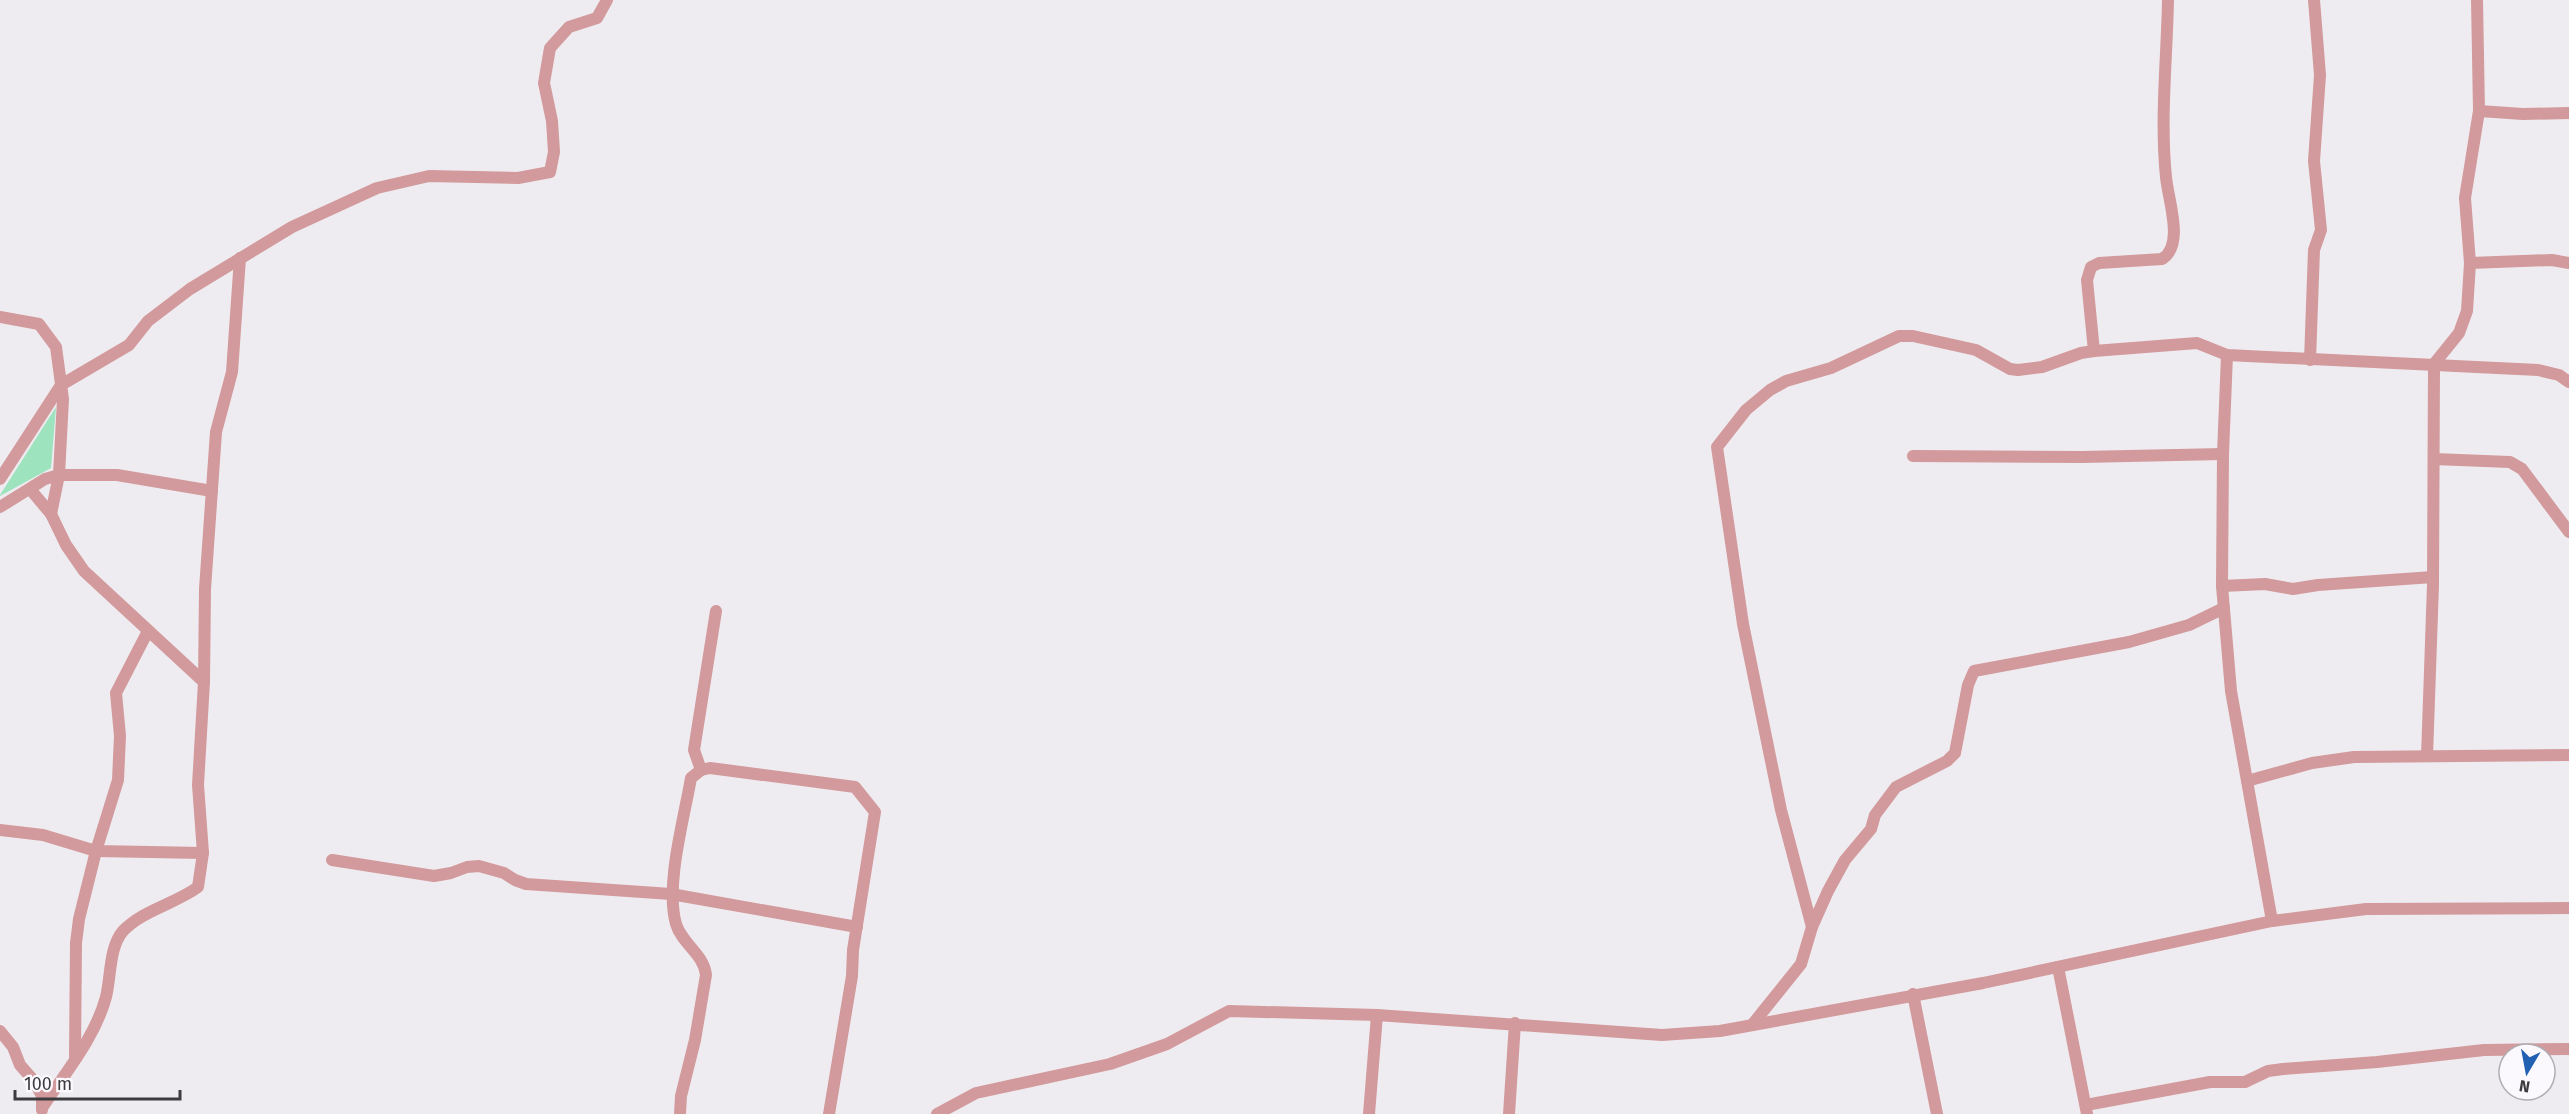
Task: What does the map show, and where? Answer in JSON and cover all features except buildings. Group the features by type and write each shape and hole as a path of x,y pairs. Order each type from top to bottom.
{"street":[{"path":"0,479 61,386 129,345 148,321 190,289 291,227 377,188 429,176 518,178 550,172 554,152 552,121 544,83 550,48 569,27 597,18 607,0"},
{"path":"2094,351 2087,280 2091,267 2099,263 2162,259 2169,255 2175,243 2165,174 2168,0"},
{"path":"2310,360 2314,250 2321,230 2314,161 2320,75 2314,0"},
{"path":"2427,756 2433,577 2434,364 2459,333 2463,323 2470,263 2465,198 2480,111 2476,0"},
{"path":"2480,111 2569,114"},
{"path":"42,1111 93,1030 111,972 115,945 123,931 160,907 186,896 198,887 203,853 198,785 204,682 205,588 216,432 232,372 240,258"},
{"path":"2470,263 2529,260 2569,262"},
{"path":"0,317 39,324 56,347 63,399 59,475 51,514"},
{"path":"1812,927 1781,810 1743,624 1717,447 1746,410 1770,390 1786,381 1831,368 1899,336 1913,336 1976,350 2010,369 2018,370 2042,367 2081,353 2094,351 2197,343 2227,355 2538,370 2559,375 2569,382"},
{"path":"2227,355 2223,454 2222,586 2231,691 2272,921"},
{"path":"1913,456 2082,457 2223,454"},
{"path":"2434,459 2510,462 2522,469 2569,532"},
{"path":"0,507 45,479 59,475 117,476 212,490"},
{"path":"30,489 51,514 66,545 84,571 204,682"},
{"path":"2222,586 2265,584 2293,589 2327,584 2433,577"},
{"path":"1752,1025 1801,964 1812,927 1845,860 1870,829 1875,815 1896,787 1947,761 1955,753 1968,685 1974,671 1980,668 2130,642 2189,625 2224,608"},
{"path":"701,770 694,750 716,611"},
{"path":"75,1058 76,944 79,919 96,851 117,780 120,736 116,693 148,631"},
{"path":"2247,781 2312,763 2354,757 2569,755"},
{"path":"680,1114 681,1096 695,1040 706,975 701,959 681,936 676,923 671,894 691,778 701,770 710,768 855,787 875,812 857,927 852,976 829,1114"},
{"path":"0,830 44,835 96,851 203,853"},
{"path":"332,860 434,876 478,866 504,873 526,884 671,894 857,927"},
{"path":"937,1114 976,1093 1110,1064 1167,1044 1228,1011 1377,1015 1662,1035 1720,1031 1983,983 2272,921 2366,909 2569,908"},
{"path":"2058,967 2086,1109 2210,1082 2245,1082 2268,1071 2283,1069 2377,1062 2484,1050 2569,1049"},
{"path":"1913,994 1937,1114"},
{"path":"1369,1114 1377,1015"},
{"path":"1509,1114 1515,1023"},
{"path":"0,1031 13,1047 20,1065 42,1096 42,1111"}],"green space":[{"path":"56,407 51,468 0,496 0,495"}]}
